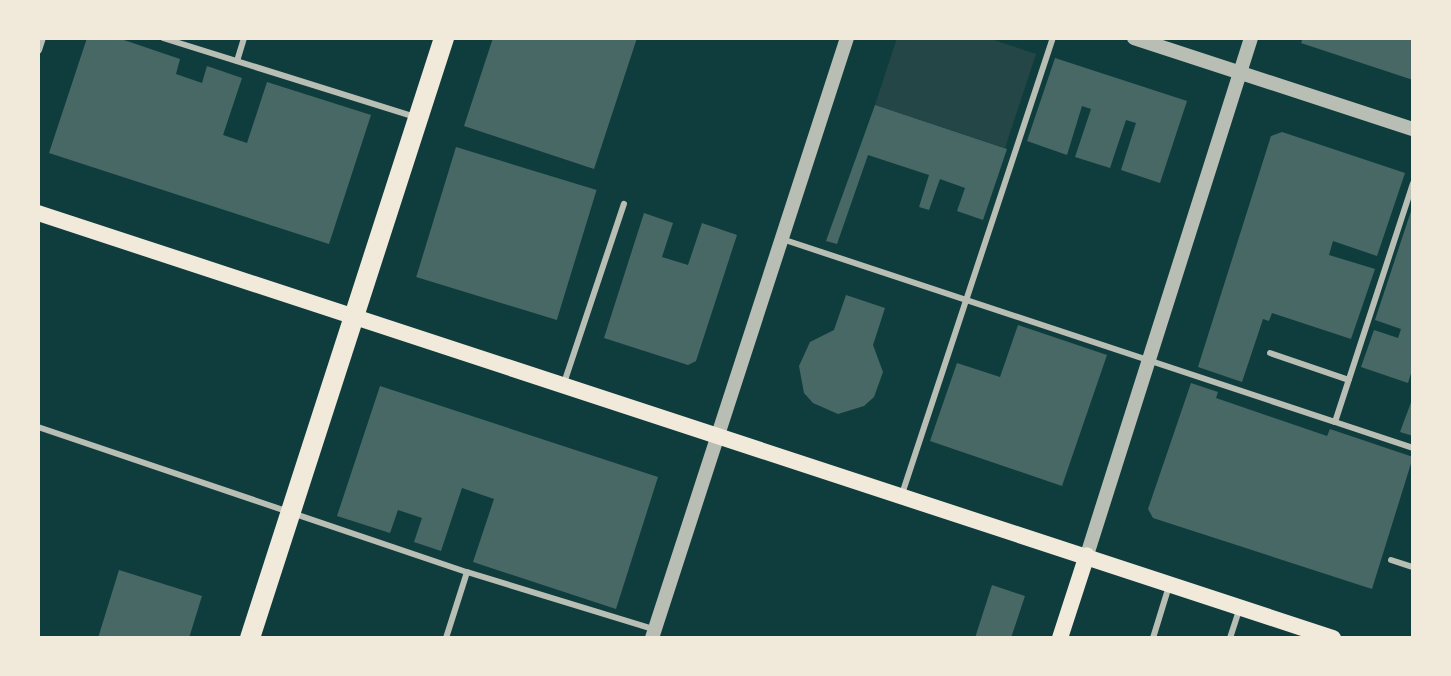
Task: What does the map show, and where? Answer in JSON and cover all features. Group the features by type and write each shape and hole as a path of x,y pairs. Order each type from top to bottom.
{"main road":[{"path":"256,636 292,509 444,38"},
{"path":"38,213 719,433 1333,638"},
{"path":"1060,638 1087,555"}],"street":[{"path":"38,50 42,38"},
{"path":"654,634 847,38"},
{"path":"1134,38 1413,129"},
{"path":"1087,555 1251,38"}],"lane":[{"path":"163,38 418,118"},
{"path":"237,61 244,38"},
{"path":"902,494 1053,38"},
{"path":"1335,422 1413,183"},
{"path":"564,383 624,204"},
{"path":"782,239 1413,448"},
{"path":"1270,353 1349,380"},
{"path":"38,427 292,509 467,572 654,634"},
{"path":"1391,560 1413,567"},
{"path":"446,638 467,572"},
{"path":"1153,638 1170,583"},
{"path":"1230,638 1240,607"}],"shaded area":[{"path":"897,38 988,38 1036,54 1005,148 875,105"}],"building":[{"path":"87,38 118,38 180,59 176,74 202,83 207,66 242,78 223,135 247,143 267,82 371,115 329,244 49,153"},
{"path":"493,38 637,38 594,169 464,126"},
{"path":"1303,38 1413,38 1413,80 1301,43"},
{"path":"1055,58 1187,101 1160,183 1121,170 1136,123 1126,120 1110,168 1075,157 1091,109 1082,106 1067,155 1027,141"},
{"path":"875,105 1007,149 983,220 957,211 965,188 940,179 929,210 919,207 929,175 868,155 837,244 826,241"},
{"path":"1282,132 1405,173 1377,256 1333,241 1329,255 1375,269 1351,339 1272,313 1269,321 1263,319 1242,382 1198,367 1271,136"},
{"path":"456,147 597,190 557,320 416,277"},
{"path":"1412,208 1413,367 1408,383 1361,367 1374,330 1398,338 1401,329 1375,320"},
{"path":"644,213 673,223 662,257 688,265 702,223 737,235 696,361 688,365 604,338"},
{"path":"846,295 885,308 873,345 883,372 874,397 864,406 838,414 813,403 804,393 799,366 810,342 834,330"},
{"path":"1018,325 1107,355 1062,486 930,441 957,363 1000,377"},
{"path":"1191,383 1218,392 1216,398 1327,436 1330,429 1413,457 1372,589 1153,518 1148,509"},
{"path":"380,386 658,477 616,609 473,562 494,499 462,488 441,551 414,542 422,518 398,510 390,533 337,516"},
{"path":"1413,397 1413,436 1400,432"},
{"path":"119,570 202,596 189,638 98,638"},
{"path":"992,585 1025,596 1011,638 975,638"}]}
